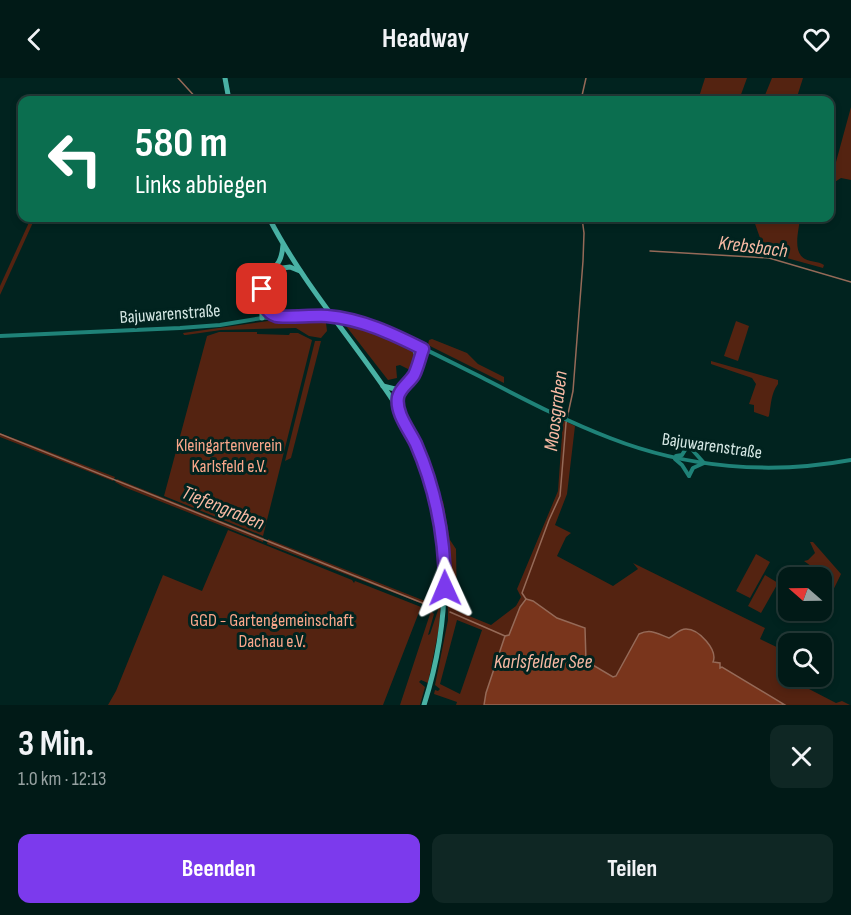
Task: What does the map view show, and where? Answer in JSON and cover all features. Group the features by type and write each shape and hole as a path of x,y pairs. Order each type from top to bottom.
{"highway":[{"path":"225,78 228,96"},
{"path":"271,222 300,271 399,412 419,451 430,484 444,554 444,600 441,636 424,705"},
{"path":"275,269 281,259 283,243"},
{"path":"262,318 264,280 270,272 290,267 300,271"},
{"path":"262,300 266,309 277,316"},
{"path":"412,343 419,361"},
{"path":"399,412 398,396 415,373 423,349"},
{"path":"383,387 394,389 404,386"}],"main road":[{"name":"Bajuwarenstraße","path":"0,336 220,325 277,316 341,318 385,331 412,343 609,438 669,456 704,463 767,468 851,460"},
{"path":"669,456 682,455 688,446 704,463"},
{"path":"669,456 682,465 689,476 697,464 704,463"}],"green space":[{"path":"705,78 747,78 740,96 699,96"},
{"path":"772,78 803,78 797,96 765,96"},
{"path":"851,107 851,180 841,178 834,182 834,169"},
{"path":"29,222 33,222 0,295 0,286"},
{"path":"754,222 799,222 797,246 801,256 824,265 823,268 765,252"},
{"path":"282,319 320,319 326,323 327,331 321,338 309,336 296,328 221,330 186,335 183,333"},
{"path":"736,321 749,326 738,361 724,356"},
{"path":"348,323 375,330 401,342 415,353 415,366 408,369 400,365 396,366 397,378 388,380 346,326"},
{"name":"Kleingartenverein Karlsfeld e.V.","path":"219,332 289,335 298,333 312,340 263,536 164,496 207,336"},
{"path":"432,339 467,353 478,364 504,377 504,383 428,345 429,340"},
{"path":"315,341 321,341 291,458 285,461"},
{"path":"711,361 778,380 769,416 754,412 754,405 749,404 756,384 752,378 711,364"},
{"path":"563,420 575,426 567,494 555,525 571,533 566,537 557,556 613,586 638,569 633,563 765,628 760,639 778,648 778,687 805,687 836,703 842,701 850,705 456,705 457,702 434,694 435,690 440,689 435,685 448,620 447,546 449,542 443,527 438,501 443,501 450,540 456,549 457,611 491,625 516,606 521,597 517,589 558,491","holes":["457,620 482,630 460,694 440,684"]},
{"path":"0,433 115,477 113,481 0,437"},
{"path":"117,479 264,538 263,542 124,487 115,482"},
{"name":"GGD - Gartengemeinschaft Dachau e.V.","path":"228,530 352,580 354,583 355,581 421,607 383,705 108,705 116,691 163,575 202,591"},
{"path":"268,539 437,607 436,609 267,544"},
{"path":"810,542 813,542 841,574 832,592 832,567 811,567 804,561 815,553"},
{"path":"756,554 770,562 750,598 736,591"},
{"path":"765,575 778,583 761,613 748,606"},
{"path":"439,602 441,602 439,628 428,683 421,680 419,682 425,687 420,705 400,705 431,611 434,614 428,635"}],"water":[{"name":"Karlsfelder See","path":"526,599 533,601 557,618 585,628 586,661 613,677 616,676 639,634 651,632 669,638 686,629 702,636 713,652 713,662 720,663 720,668 722,667 785,705 484,705 505,636 509,635 520,607"}],"waterway":[{"name":"Krebsbach","path":"178,78 194,96"},
{"name":"Moosgraben","path":"582,96 586,78"},
{"name":"Moosgraben","path":"526,599 522,593 560,496 566,423 573,391 583,261 583,222"},
{"name":"Krebsbach","path":"650,251 769,258 851,282"},
{"name":"Tiefengraben","path":"0,434 435,608"},
{"name":"Tiefengraben","path":"450,612 505,636"}],"route":[{"path":"262,289 262,300 266,309 277,316 341,318 385,331 423,349 415,373 398,396 399,412 410,430 433,491 444,554 445,588"}]}
